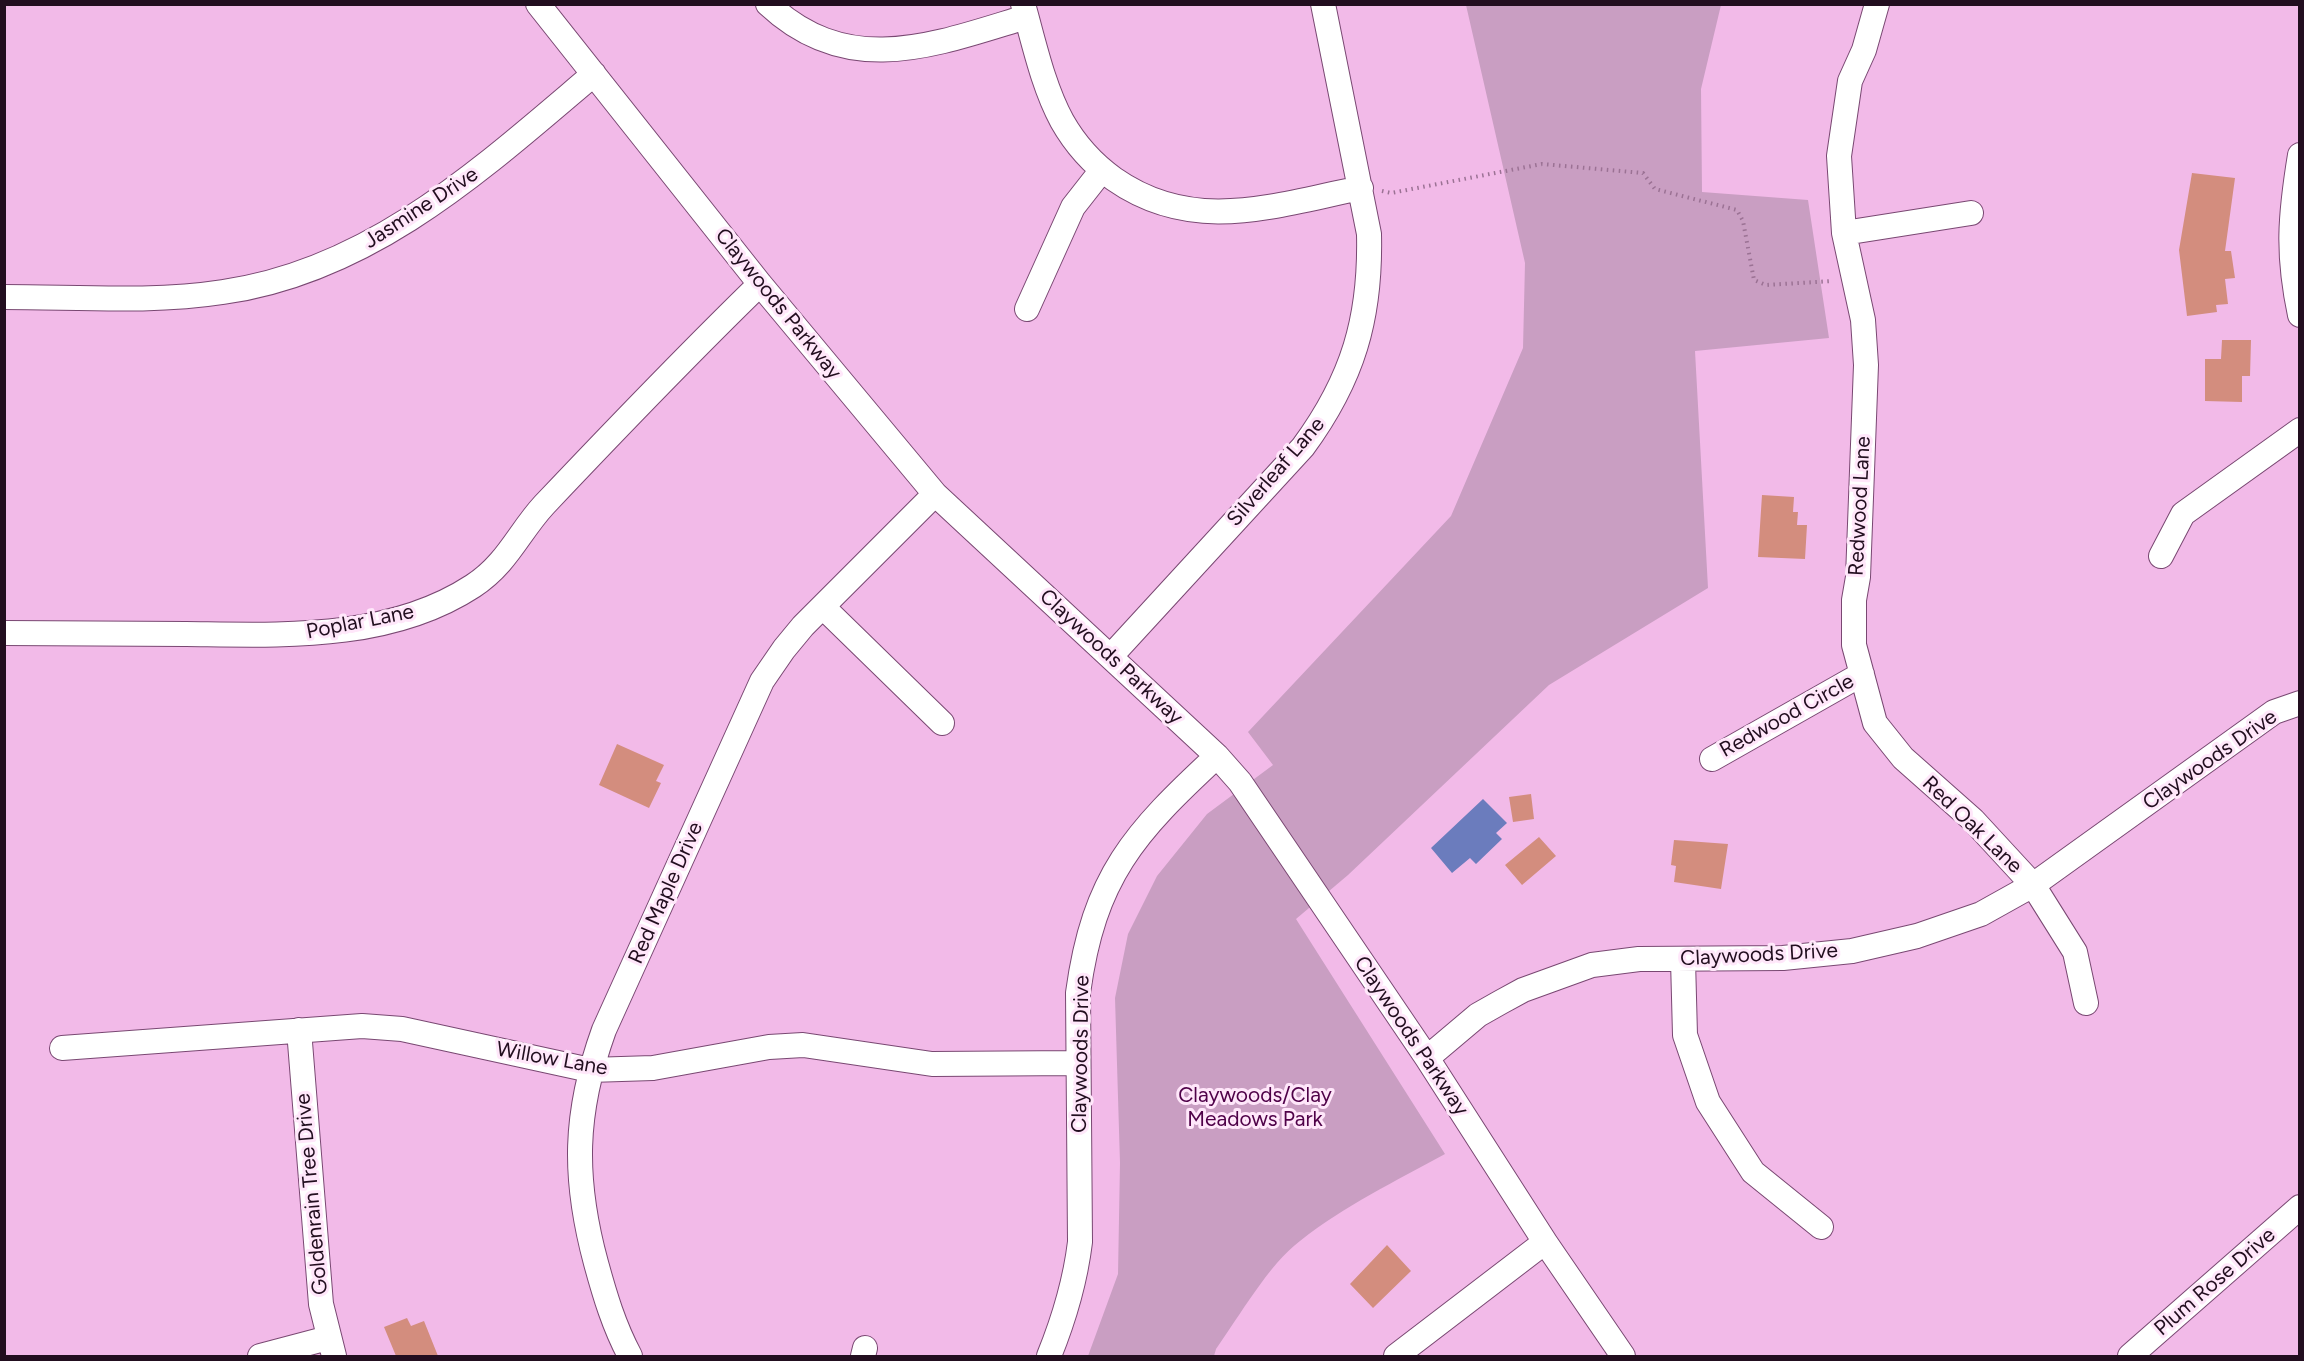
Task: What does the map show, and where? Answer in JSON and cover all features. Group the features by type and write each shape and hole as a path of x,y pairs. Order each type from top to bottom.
{"street":[{"name":"Claywoods Parkway","path":"538,4 760,284 935,494 1217,756 1240,782 1427,1058 1545,1242 1623,1356"},
{"path":"768,4 804,30 831,42 859,49 893,51 924,47 1025,11 1051,97 1063,122 1081,148 1102,170 1129,189 1157,202 1184,210 1212,213 1244,212 1361,188"},
{"name":"Silverleaf Lane","path":"1111,656 1303,447 1324,419 1343,383 1358,345 1366,310 1369,234 1323,4"},
{"name":"Redwood Lane","path":"1877,4 1864,50 1850,81 1839,156 1844,233 1863,320 1866,365 1858,577 1854,600 1854,645 1875,723 1911,765"},
{"name":"Jasmine Drive","path":"4,297 176,296 223,292 299,273 375,242 473,176 594,74"},
{"path":"2300,155 2289,251 2300,315"},
{"path":"1027,309 1073,207 1102,170"},
{"path":"1844,233 1971,213"},
{"name":"Poplar Lane","path":"4,633 293,635 403,618 438,605 474,585 490,572 517,544 540,509 680,361 760,284"},
{"path":"2161,556 2183,514 2300,430"},
{"name":"Red Maple Drive","path":"630,1356 608,1308 581,1201 578,1157 581,1113 590,1070 604,1030 762,681 784,649 935,494"},
{"path":"823,607 942,723"},
{"name":"Redwood Circle","path":"1712,759 1862,674"},
{"name":"Claywoods Drive","path":"1427,1058 1478,1015 1523,990 1592,964 1639,959 1783,958 1852,951 1917,936 1981,914 2033,885 2274,712 2300,703"},
{"name":"Claywoods Drive","path":"1049,1356 1068,1307 1080,1242 1078,993 1084,952 1095,913 1109,880 1128,849 1149,821 1217,756"},
{"name":"Red Oak Lane","path":"1911,765 1966,813 2033,885 2074,951 2086,1003"},
{"path":"1683,960 1685,1035 1708,1102 1753,1172 1821,1227"},
{"name":"Willow Lane","path":"62,1048 362,1026 402,1029 590,1070 653,1068 769,1047 803,1045 932,1064 1078,1063"},
{"name":"Goldenrain Tree Drive","path":"299,1030 321,1304 331,1347"},
{"name":"Plum Rose Drive","path":"2130,1356 2300,1208"},
{"path":"1396,1356 1545,1242"},
{"path":"260,1356 331,1347"}],"path":[{"path":"1361,188 1391,193 1542,164 1642,173 1655,189 1737,210 1743,220 1755,280 1766,285 1788,285 1854,279"}],"green space":[{"name":"Claywoods/Clay Meadows Park","path":"1466,5 1721,5 1701,89 1702,192 1808,200 1829,338 1695,351 1708,588 1549,685 1348,875 1296,919 1445,1154 1352,1205 1288,1251 1255,1292 1216,1349 1214,1356 1088,1356 1118,1274 1120,1163 1115,998 1128,934 1157,876 1207,814 1273,765 1248,732 1451,516 1523,348 1525,263"}],"water":[{"path":"1483,799 1507,823 1496,833 1502,839 1476,864 1470,858 1452,873 1431,848"}],"building":[{"path":"2192,173 2235,178 2225,251 2231,251 2235,278 2225,279 2228,304 2216,305 2217,312 2187,316 2179,250"},
{"path":"2222,340 2251,340 2250,376 2242,376 2242,402 2205,401 2205,359 2221,359"},
{"path":"1762,495 1794,497 1793,512 1798,512 1797,525 1807,525 1805,559 1758,557"},
{"path":"617,744 664,765 656,781 661,783 649,808 599,785"},
{"path":"1531,794 1534,819 1513,822 1509,797"},
{"path":"1539,837 1556,856 1522,885 1505,865"},
{"path":"1674,840 1728,844 1721,889 1674,882 1676,866 1671,865"},
{"path":"1387,1245 1411,1271 1373,1308 1350,1284"},
{"path":"407,1318 411,1326 424,1321 438,1356 396,1356 384,1327"}]}
